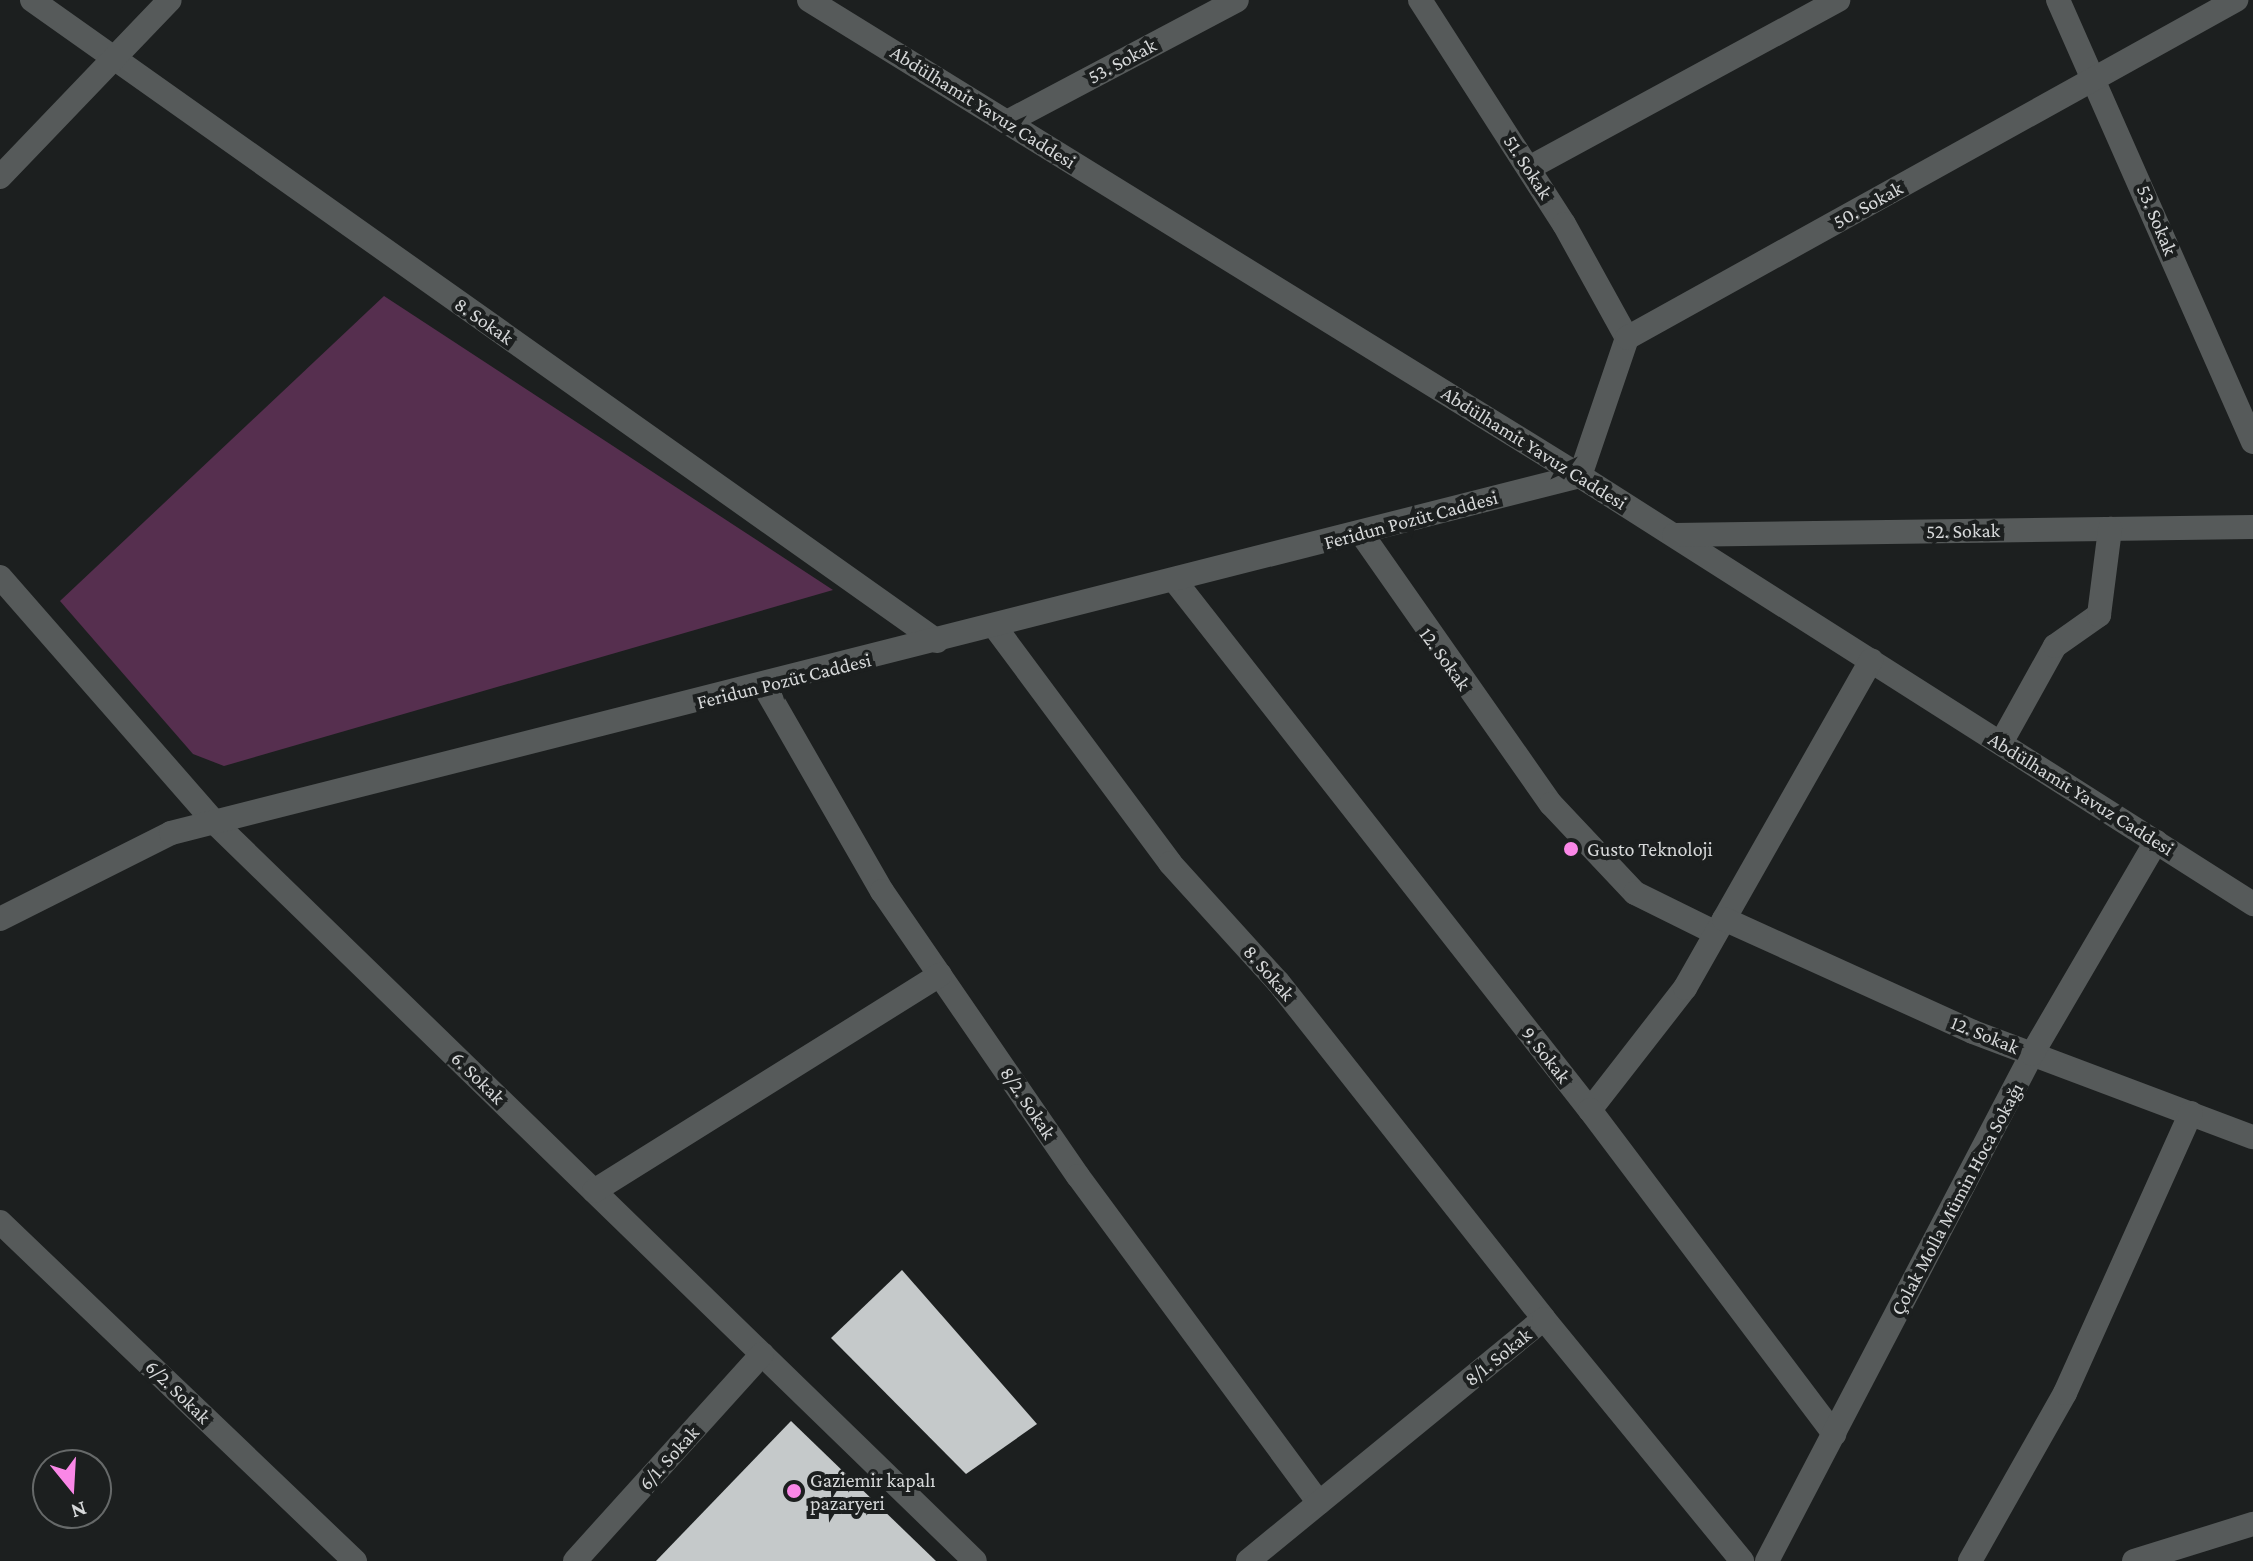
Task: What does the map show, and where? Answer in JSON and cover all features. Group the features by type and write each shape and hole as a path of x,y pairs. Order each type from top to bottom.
{"street":[{"name":"8. Sokak","path":"32,0 937,641"},
{"path":"0,177 117,60 170,0"},
{"name":"Abdülhamit Yavuz Caddesi","path":"809,0 1580,476 2253,904"},
{"name":"53. Sokak","path":"1007,122 1237,0"},
{"name":"51. Sokak","path":"1420,0 1529,168 1627,338"},
{"path":"1529,168 1838,0"},
{"name":"53. Sokak","path":"2058,0 2253,442"},
{"name":"50. Sokak","path":"1627,338 2236,0"},
{"path":"1580,476 1627,338"},
{"name":"Feridun Pozüt Caddesi","path":"0,919 171,833 764,686 1580,476"},
{"name":"52. Sokak","path":"1674,535 2253,527"},
{"path":"2001,743 2055,646 2099,615 2110,529"},
{"name":"12. Sokak","path":"1361,533 1551,804 1635,893 2032,1054 2253,1137"},
{"name":"6. Sokak","path":"0,577 215,823 975,1561"},
{"name":"9. Sokak","path":"1175,581 1590,1110 1834,1434"},
{"name":"8. Sokak","path":"995,627 1170,863 1278,982 1544,1319"},
{"path":"1590,1110 1685,988 1871,660"},
{"name":"8/2. Sokak","path":"764,686 882,891 1319,1503"},
{"name":"Çolak Molla Mümin Hoca Sokağı","path":"1767,1561 2032,1054 2156,842"},
{"path":"594,1191 940,975"},
{"path":"1970,1561 2065,1393 2191,1113"},
{"name":"6/2. Sokak","path":"0,1222 355,1561"},
{"name":"8/1. Sokak","path":"1248,1561 1544,1319 1742,1561"},
{"name":"6/1. Sokak","path":"575,1561 762,1354"},
{"path":"2134,1561 2253,1524"}],"shaded area":[{"path":"384,296 833,590 224,766 193,754 60,601"}],"building":[{"path":"902,1270 1037,1424 966,1474 831,1338"},
{"name":"Gaziemir kapalı pazaryeri","path":"791,1421 936,1561 656,1561"}],"place":[{"name":"Gusto Teknoloji","path":"1571,849"},
{"name":"Gaziemir kapalı pazaryeri","path":"794,1491"}]}
